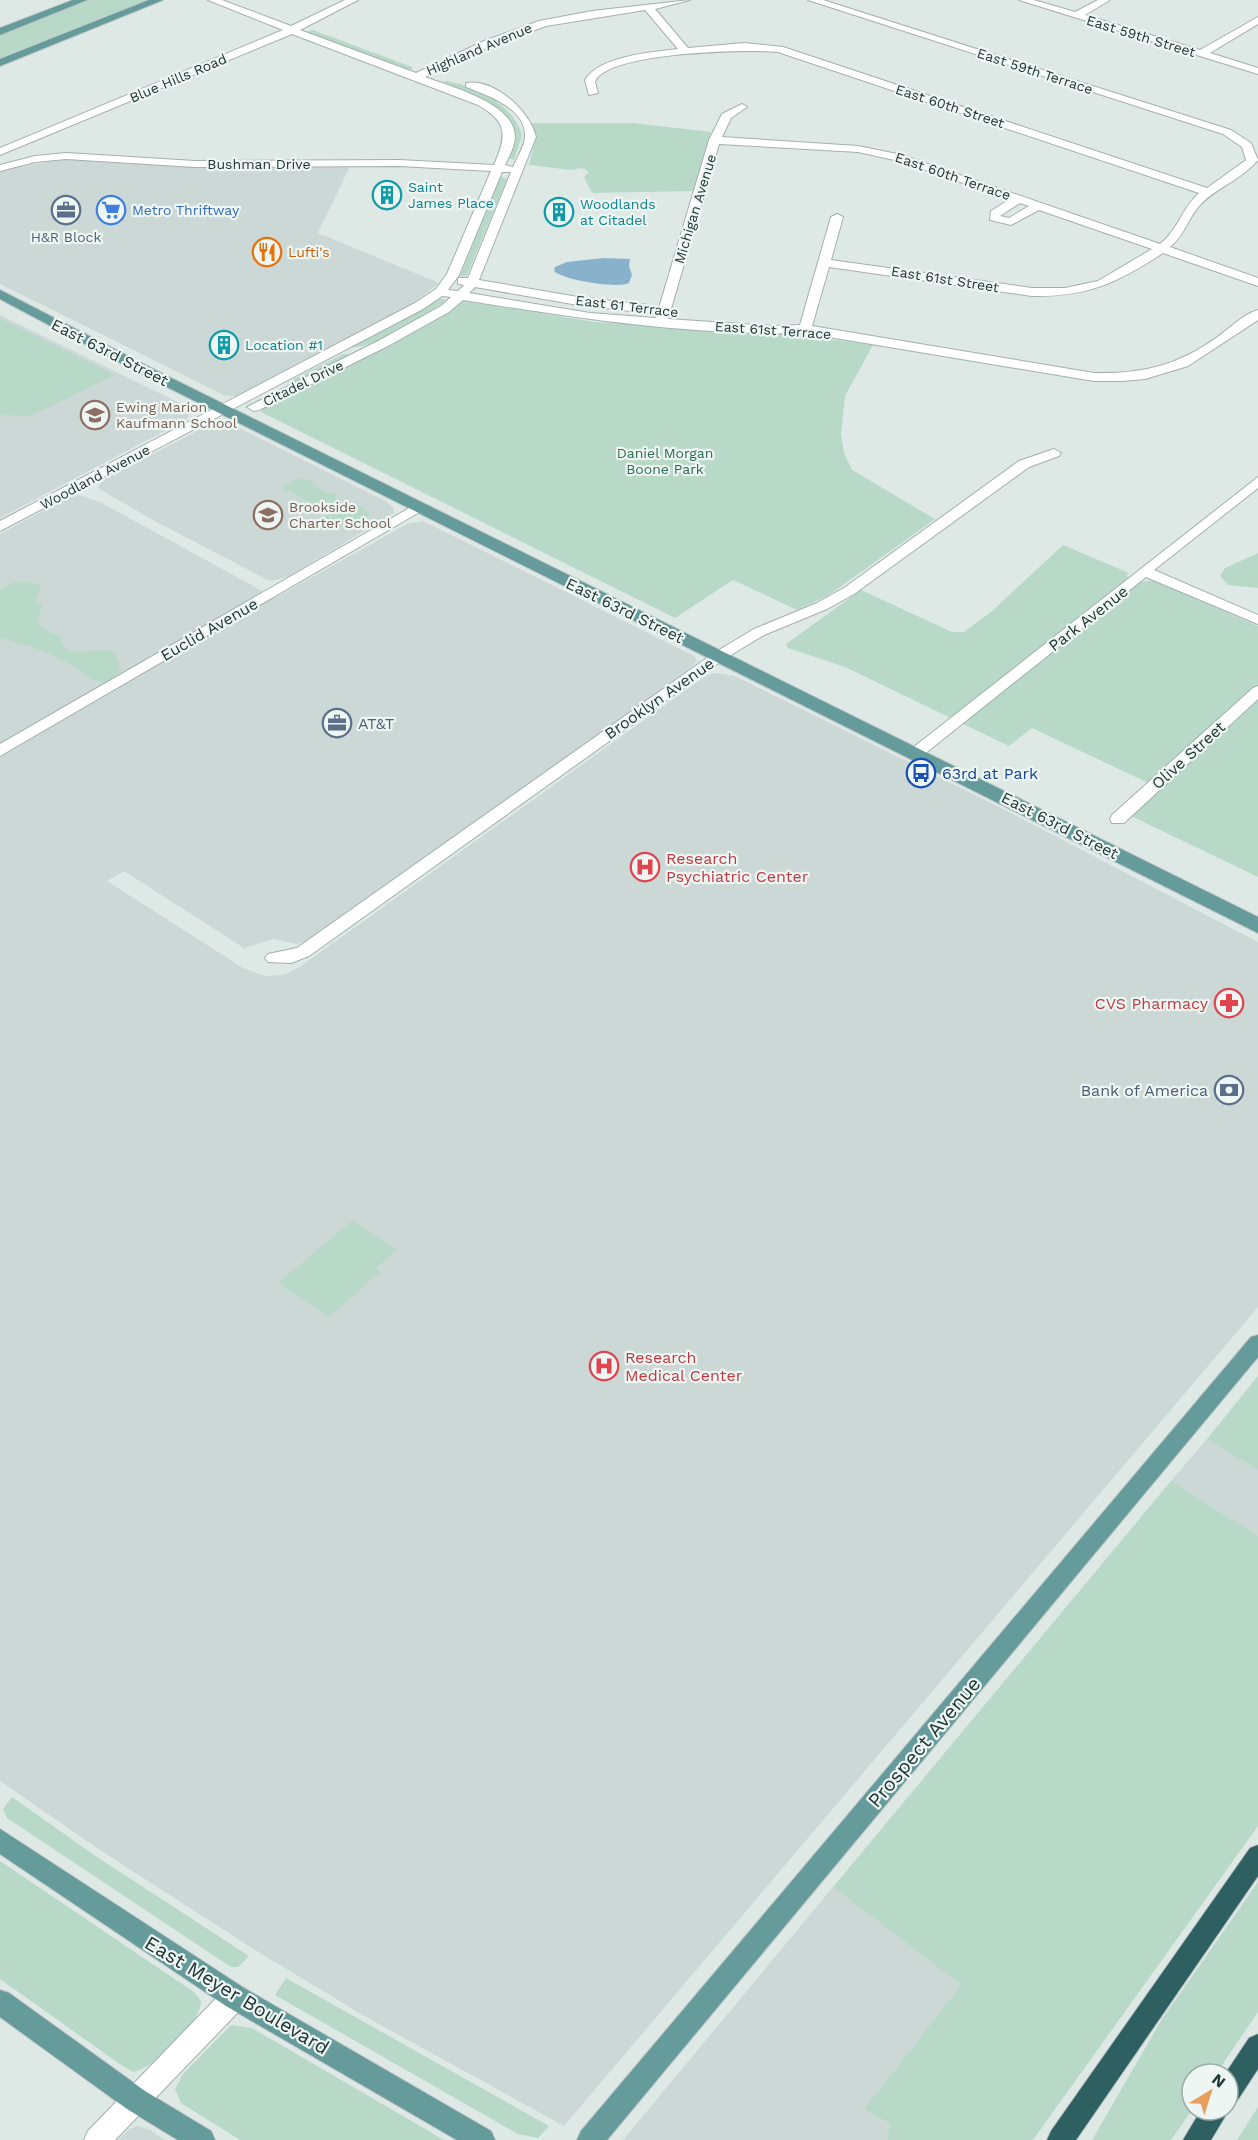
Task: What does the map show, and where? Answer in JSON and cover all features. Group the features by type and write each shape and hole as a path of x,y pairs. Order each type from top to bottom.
{"highway":[{"path":"1060,2140 1258,1856"},
{"path":"1240,2074 1258,2047"},
{"path":"1196,2140 1208,2122"}],"main road":[{"path":"0,32 82,0"},
{"path":"0,63 158,0"},
{"name":"East 63rd Street","path":"0,294 418,507 1256,923"},
{"name":"Prospect Avenue","path":"590,2140 1258,1343"},
{"name":"East Meyer Boulevard","path":"0,1840 127,1928 235,1997 482,2140"},
{"path":"0,2002 136,2100 202,2140"}],"street":[{"name":"Citadel Drive","path":"213,0 273,23 320,30 489,92 521,113 530,128 531,137 520,170 472,283 460,296 445,309 384,343 274,398 252,408 223,409"},
{"name":"Blue Hills Road","path":"0,152 296,28 353,0"},
{"name":"Highland Avenue","path":"416,77 502,37 537,25 589,13 685,0"},
{"name":"East 59th Terrace","path":"813,0 1227,132 1253,149"},
{"name":"East 59th Street","path":"1023,0 1258,71"},
{"path":"1076,16 1105,0"},
{"path":"647,6 686,52"},
{"path":"1201,54 1258,20"},
{"name":"Citadel Drive","path":"223,409 410,312 440,292 450,279 509,143 510,132 505,119 490,106 296,28"},
{"name":"East 60th Street","path":"686,52 744,46 779,49 1210,193"},
{"path":"593,93 589,86 590,79 606,66 627,60 686,52"},
{"name":"Michigan Avenue","path":"663,316 715,140 730,112 742,107"},
{"name":"East 60th Terrace","path":"715,140 881,152 1019,199"},
{"name":"East 61st Street","path":"824,263 1032,292 1066,293 1107,284 1162,248 1179,233 1191,207 1245,169 1252,160 1253,149"},
{"name":"Bushman Drive","path":"0,168 35,159 66,156 202,164 399,163 520,170"},
{"path":"1019,199 1258,282"},
{"name":"East 60th Terrace","path":"1019,199 995,213 994,218 1011,222 1039,205"},
{"path":"805,329 837,217"},
{"name":"East 61 Terrace","path":"450,279 663,316"},
{"name":"East 61st Terrace","path":"440,292 571,315 663,316 773,330 805,329 1104,377 1136,377 1167,372 1189,363 1258,314"},
{"name":"Woodland Avenue","path":"0,527 223,409"},
{"name":"Brooklyn Avenue","path":"274,958 291,957 303,952 719,656 759,632 822,606 849,591 1011,472 1024,464 1054,453"},
{"name":"Park Avenue","path":"916,753 1258,481"},
{"name":"Euclid Avenue","path":"0,752 418,507"},
{"path":"1146,572 1258,620"},
{"name":"Olive Street","path":"1118,819 1258,692"},
{"path":"98,2140 235,1997"}],"shaded area":[{"path":"60,159 191,167 350,166 318,233 439,283 407,308 238,396 226,396 0,284 0,171"},
{"name":"Ewing Marion Kaufmann School","path":"0,315 194,410 185,420 0,518"},
{"name":"Brookside Charter School","path":"220,422 231,424 385,501 393,507 394,513 288,577 270,581 151,519 98,488 102,480 211,424"},
{"name":"Research Medical Center","path":"79,495 100,502 275,598 407,524 423,521 694,656 697,661 687,672 306,942 296,944 274,939 244,948 124,871 107,881 243,968 265,976 284,975 301,966 707,675 717,673 735,676 1003,809 1258,942 1258,1307 564,2126 366,2017 252,1948 100,1850 0,1781 0,534 71,496"},
{"path":"1207,1439 1258,1470 1258,1536 1171,1481"},
{"path":"833,1887 961,1985 864,2109 890,2124 887,2140 623,2140"},
{"path":"138,2126 150,2130 165,2140 118,2140 129,2129"}],"green space":[{"path":"89,0 148,0 0,58 0,34"},
{"path":"313,30 413,69 407,70 306,32"},
{"path":"447,81 482,93 503,106 511,115 522,136 514,160 508,158 514,134 503,114 485,101 443,82"},
{"path":"532,123 633,123 711,132 694,191 592,193 584,177 589,172 582,168 571,170 529,165 535,140"},
{"path":"502,177 507,179 467,275 460,277 498,180"},
{"path":"440,298 446,300 400,330 372,343 352,347"},
{"name":"Daniel Morgan Boone Park","path":"464,301 595,322 786,333 873,345 845,396 841,434 844,453 852,470 935,519 829,595 797,610 733,580 675,618 261,412 265,406"},
{"path":"0,319 115,375 31,416 0,414"},
{"path":"343,354 350,354 294,384 286,383"},
{"path":"298,478 313,481 313,484 327,493 336,493 335,498 344,505 363,507 370,516 344,524 330,524 317,520 330,513 281,487"},
{"path":"1063,545 1129,573 1126,576 1141,582 1153,580 1258,626 1258,877 1131,816 1161,789 1032,728 1009,746 845,667 788,648 786,644 861,590 952,632 964,632 992,611"},
{"path":"1258,553 1258,588 1228,585 1220,576 1225,568"},
{"path":"17,581 39,584 40,591 35,599 42,606 37,623 51,633 60,635 63,646 69,651 77,653 105,650 112,652 120,664 117,674 110,680 95,681 54,656 0,638 0,589"},
{"path":"352,1221 397,1250 376,1268 381,1271 329,1317 278,1283"},
{"path":"1258,1376 1258,1470 1207,1439"},
{"path":"1171,1481 1258,1536 1258,1826 1033,2140 887,2140 890,2124 864,2109 961,1985 833,1887"},
{"path":"12,1797 97,1857 249,1956 238,1967 231,1967 7,1818 3,1809"},
{"path":"0,1861 194,1992 201,2001 194,2021 186,2033 165,2054 143,2069 133,2072 0,1979"},
{"path":"1258,1882 1258,2012 1224,2062 1180,2062 1180,2122 1184,2122 1171,2140 1092,2140 1162,2019"},
{"path":"286,1978 549,2126 538,2138 518,2134 275,1995"},
{"path":"231,2025 252,2028 444,2140 240,2140 181,2103 175,2089 183,2074"},
{"path":"1258,2107 1258,2140 1237,2140"}],"water":[{"path":"604,258 630,259 629,266 632,275 629,283 614,285 590,283 568,278 554,271 555,267 567,262"}],"place":[{"name":"Saint James Place","path":"387,195"},
{"name":"H&R Block","path":"66,210"},
{"name":"Metro Thriftway","path":"111,210"},
{"name":"Woodlands at Citadel","path":"559,212"},
{"name":"Lufti's","path":"267,252"},
{"name":"Location #1","path":"224,345"},
{"name":"Ewing Marion Kaufmann School","path":"95,415"},
{"name":"Brookside Charter School","path":"268,515"},
{"name":"AT&T","path":"337,723"},
{"name":"63rd at Park","path":"921,773"},
{"name":"Research Psychiatric Center","path":"645,867"},
{"name":"CVS Pharmacy","path":"1229,1003"},
{"name":"Bank of America","path":"1229,1090"},
{"name":"Research Medical Center","path":"604,1366"}]}
